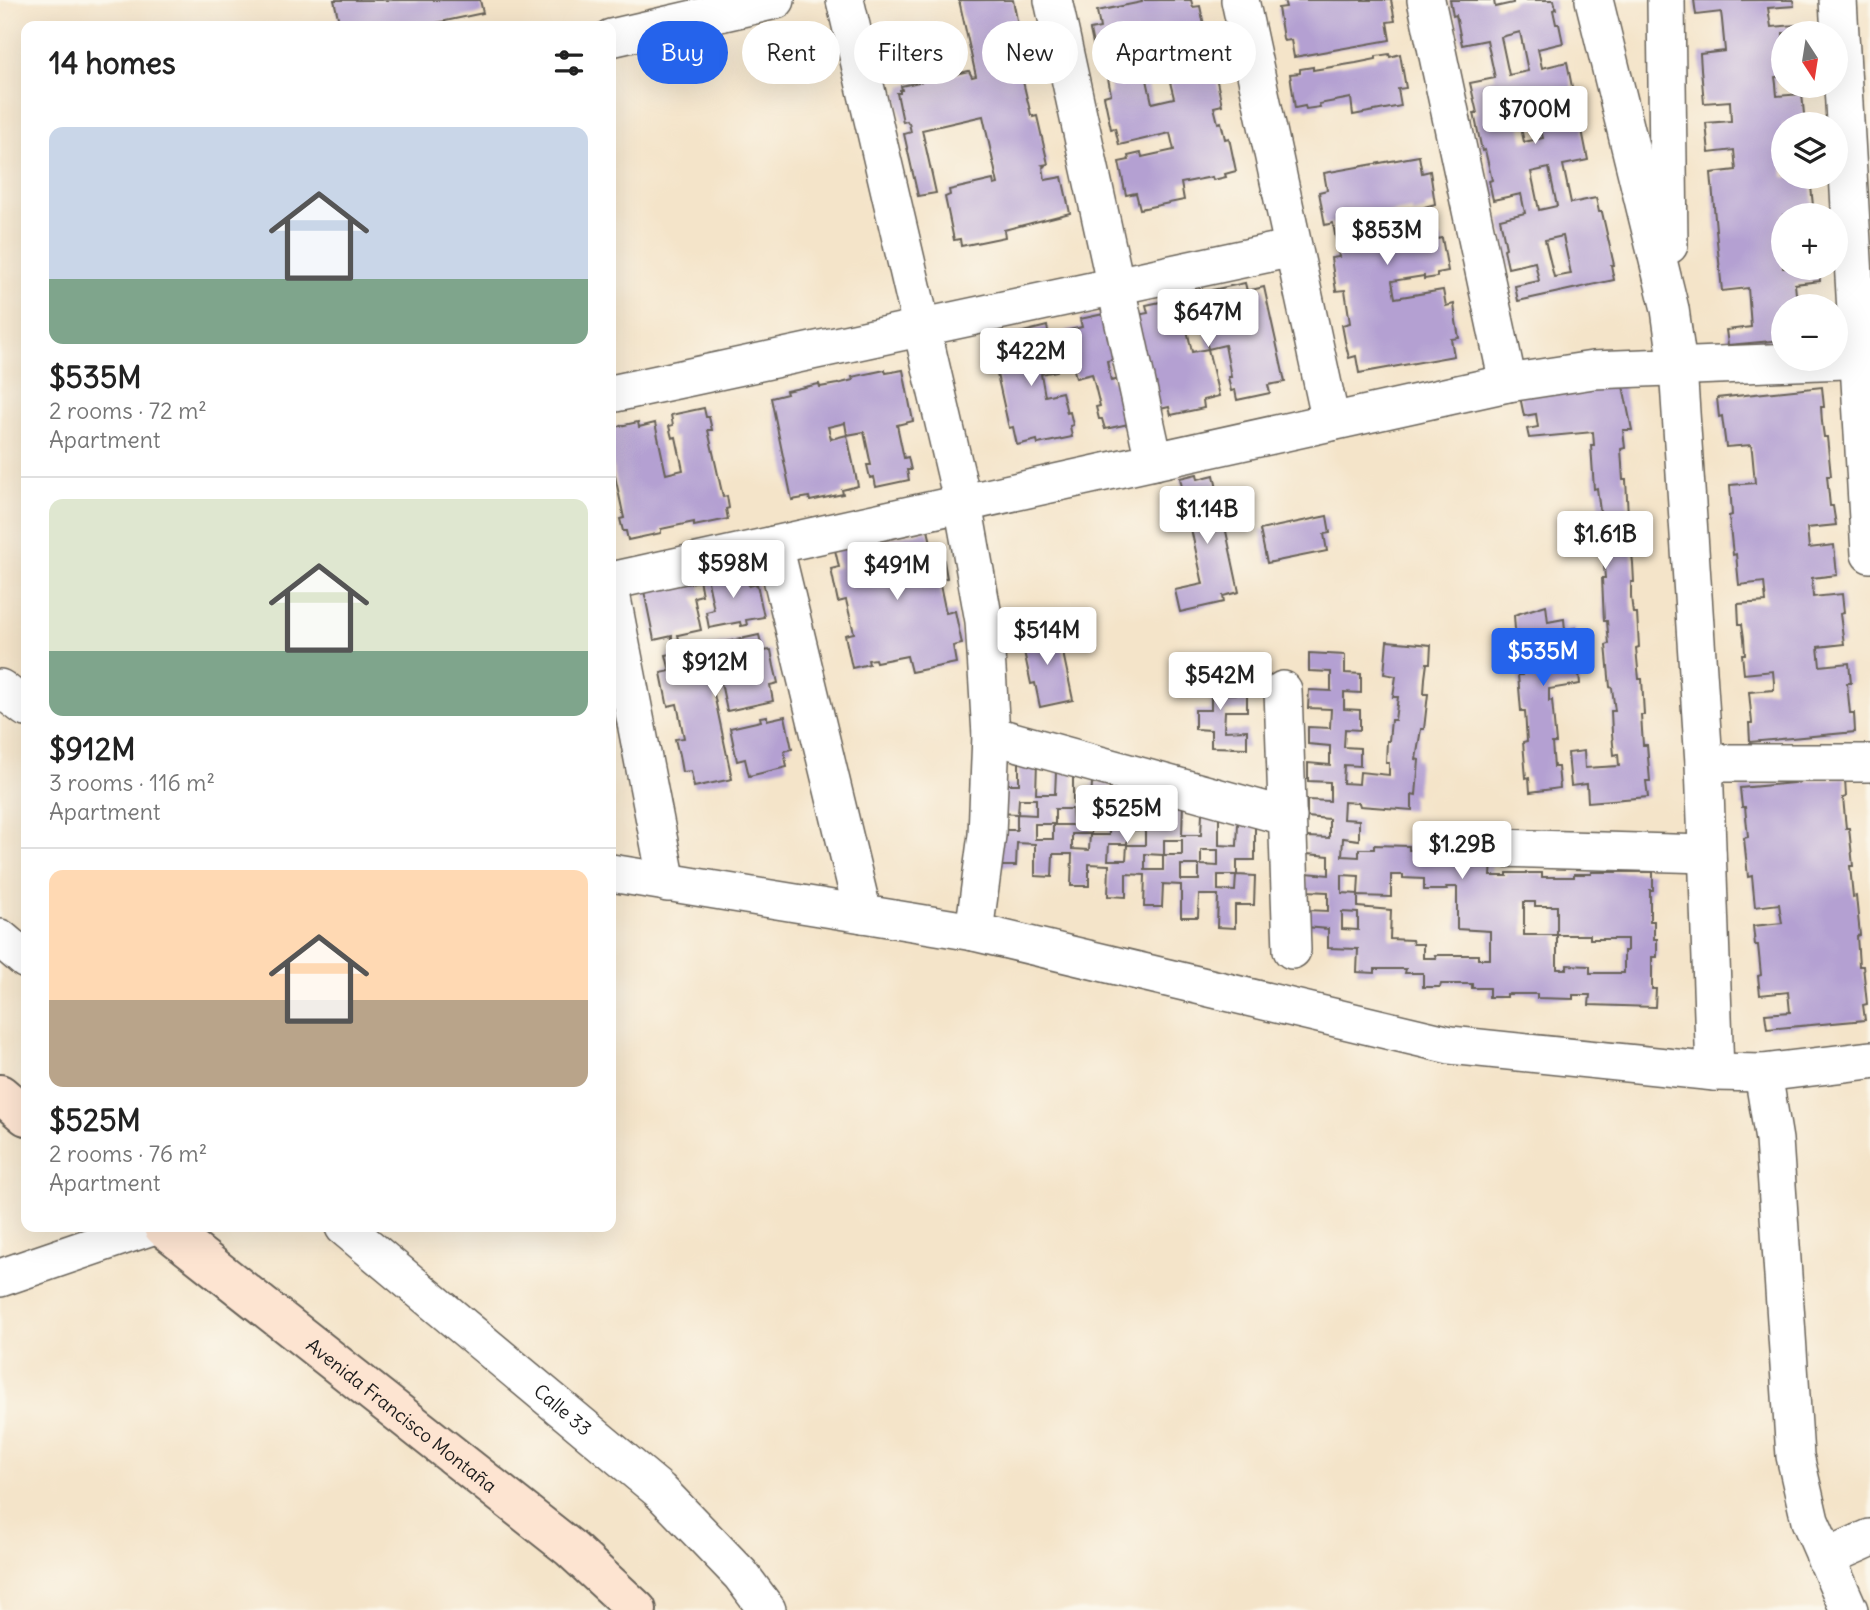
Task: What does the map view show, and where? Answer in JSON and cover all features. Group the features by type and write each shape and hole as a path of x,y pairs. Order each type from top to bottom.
{"main road":[{"path":"0,1094 21,1112"},
{"name":"Avenida Francisco Montaña","path":"169,1232 570,1548 637,1610"}],"street":[{"path":"616,37 776,0"},
{"path":"845,0 963,504 984,621 991,735 987,835 974,932"},
{"path":"1053,0 1154,461"},
{"path":"1240,0 1331,422"},
{"path":"1426,0 1508,383"},
{"path":"1594,0 1670,309 1678,367 1704,763 1715,1072"},
{"path":"1667,0 1670,309"},
{"path":"1838,0 1864,360 1870,554"},
{"path":"616,393 1293,248"},
{"path":"616,580 1508,383 1593,370 1864,360"},
{"path":"774,545 863,914"},
{"path":"616,619 667,883"},
{"path":"0,688 21,704"},
{"path":"1283,690 1292,950"},
{"path":"991,735 1288,817"},
{"path":"1704,763 1870,763"},
{"path":"1432,846 1707,854"},
{"path":"616,874 974,932 1450,1045 1715,1072 1763,1073 1870,1060"},
{"path":"0,939 21,956"},
{"path":"1763,1073 1774,1140 1795,1456 1810,1521 1849,1610"},
{"path":"0,1278 134,1232"},
{"name":"Calle 33","path":"350,1232 659,1490 741,1575 767,1610"},
{"path":"1825,1558 1870,1538"}],"building":[{"path":"334,0 480,0 483,13 445,21 339,21"},
{"path":"959,0 1013,0 1017,21 982,21 982,84 1024,84 1031,115 1037,116 1048,164 1043,165 1045,180 1062,177 1070,213 1004,230 1005,237 961,246 960,239 954,240 945,197 950,195 949,190 993,180 994,185 998,184 983,116 922,130 936,193 918,196 904,134 911,132 909,123 903,122 897,93 902,90 901,86 910,84 968,84 969,71 972,77 976,76 968,40 968,21 964,21"},
{"path":"1141,0 1191,0 1193,7 1200,6 1203,21 1099,21 1097,11 1142,2"},
{"path":"1284,0 1391,0 1395,21 1387,22 1390,40 1294,57 1291,40 1284,41 1283,38 1278,8 1286,7"},
{"path":"1450,0 1494,0 1495,7 1513,3 1513,0 1554,0 1556,9 1553,10 1563,43 1538,49 1542,68 1567,62 1584,129 1582,130 1588,160 1563,165 1571,203 1596,198 1599,212 1602,212 1614,265 1611,265 1614,280 1518,301 1515,286 1539,281 1535,262 1508,268 1500,219 1525,213 1521,194 1493,200 1489,181 1492,180 1485,150 1482,151 1470,83 1495,78 1487,40 1462,45 1456,15 1453,16","holes":["1520,32 1528,71 1509,75 1501,37","1534,101 1543,138 1524,142 1516,104","1549,168 1557,206 1539,210 1531,172","1563,236 1571,274 1554,277 1545,240"]},
{"path":"1694,0 1793,0 1794,6 1768,8 1771,27 1771,98 1802,98 1804,112 1771,112 1771,189 1811,189 1813,203 1771,203 1771,280 1820,281 1795,284 1796,294 1771,294 1771,341 1728,345 1726,330 1751,327 1748,288 1722,291 1711,173 1736,170 1734,150 1709,153 1706,123 1731,121 1730,101 1704,103 1700,54 1725,51 1721,12 1696,15"},
{"path":"1389,54 1390,57 1400,54 1406,88 1398,89 1401,106 1353,115 1351,98 1319,104 1320,107 1295,108 1290,74 1300,73 1300,69 1313,67 1313,70 1356,63"},
{"path":"1109,84 1148,84 1152,103 1174,98 1170,84 1218,84 1222,105 1214,107 1225,139 1229,138 1236,171 1213,180 1212,177 1181,183 1184,200 1140,209 1136,193 1126,195 1119,162 1129,160 1128,156 1141,153 1142,157 1174,150 1170,133 1119,145 1115,128 1111,129 1104,96 1111,94"},
{"path":"1419,156 1422,173 1430,171 1435,204 1425,207 1426,210 1412,213 1412,209 1380,215 1386,248 1418,242 1417,239 1442,238 1448,271 1437,273 1437,277 1424,279 1424,276 1392,281 1395,298 1443,290 1446,306 1454,304 1459,338 1451,339 1454,356 1359,373 1356,356 1349,358 1342,325 1350,323 1345,290 1336,291 1331,258 1339,257 1333,223 1325,225 1319,192 1327,190 1324,173"},
{"path":"1245,283 1247,291 1264,287 1285,382 1268,385 1270,393 1237,400 1235,390 1231,391 1225,345 1208,349 1198,301 1214,298 1212,290"},
{"path":"1179,298 1182,308 1185,307 1188,321 1185,321 1192,352 1208,349 1219,396 1203,400 1204,408 1171,415 1169,407 1152,411 1132,316 1148,313 1146,305"},
{"path":"1113,312 1123,357 1107,361 1111,381 1128,377 1138,422 1105,429 1096,407 1100,406 1092,374 1076,378 1065,331 1082,327 1080,319"},
{"path":"1047,326 1049,337 1053,336 1056,349 1052,350 1057,371 1041,374 1045,396 1062,392 1073,425 1070,426 1072,437 1017,445 1013,427 1009,428 994,361 998,361 993,344 1012,339 1011,335"},
{"path":"885,370 886,373 903,370 913,421 897,425 904,458 908,457 911,470 907,470 909,480 876,487 874,477 870,478 867,465 871,465 864,432 847,435 858,486 842,490 843,494 810,501 809,497 792,500 771,398 787,394 786,391 819,384 820,387 837,384 853,380 852,377","holes":["845,423 847,435 831,439 828,427"]},
{"path":"1622,381 1632,430 1623,430 1625,448 1621,449 1623,480 1626,480 1627,547 1631,546 1633,563 1634,582 1631,582 1631,597 1633,613 1637,613 1639,647 1636,648 1639,679 1642,679 1643,745 1647,745 1650,781 1646,781 1648,797 1588,802 1587,784 1571,786 1568,753 1584,751 1585,768 1619,766 1618,754 1614,755 1612,733 1611,711 1615,711 1606,645 1609,644 1607,621 1604,621 1602,578 1605,578 1603,555 1599,555 1596,512 1600,511 1597,488 1594,489 1591,445 1594,445 1593,432 1529,438 1527,429 1538,427 1536,414 1524,416 1518,387"},
{"path":"1822,387 1822,422 1824,437 1827,437 1831,476 1827,476 1830,506 1833,506 1836,525 1807,528 1809,548 1834,545 1837,575 1812,578 1813,597 1842,594 1844,613 1840,614 1844,644 1818,647 1820,666 1849,663 1851,683 1847,683 1855,732 1750,742 1749,723 1752,723 1749,692 1774,690 1773,671 1744,674 1744,638 1742,624 1739,624 1738,604 1766,602 1764,582 1739,585 1729,516 1732,515 1730,485 1755,483 1752,451 1751,445 1726,447 1717,398"},
{"path":"704,408 706,417 709,417 712,430 708,430 723,497 727,496 728,519 694,526 694,522 628,540 620,519 624,518 616,480 616,427 638,422 639,427 655,423 666,474 683,470 676,437 672,438 669,426 673,425 671,415"},
{"path":"1197,474 1198,479 1214,475 1239,592 1223,596 1224,602 1180,612 1175,590 1203,584 1180,478"},
{"path":"1327,516 1330,533 1324,534 1327,551 1267,563 1260,530"},
{"path":"928,530 932,547 940,545 947,578 939,580 946,613 955,611 962,644 953,646 956,663 911,672 907,656 876,662 875,659 868,660 869,664 852,668 845,635 854,633 846,600 838,602 831,569 839,567 835,550"},
{"path":"745,569 749,586 757,584 764,617 746,620 747,625 741,626 740,622 709,628 706,612 714,610 707,577"},
{"path":"699,579 702,595 694,597 701,630 678,635 679,639 672,641 672,636 654,640 644,591"},
{"path":"1546,605 1548,622 1564,619 1565,630 1575,628 1580,684 1549,689 1556,743 1552,743 1554,767 1558,767 1560,788 1530,792 1529,777 1526,778 1523,742 1527,741 1525,711 1521,711 1518,675 1522,675 1514,615"},
{"path":"1058,629 1073,700 1040,707 1035,683 1031,684 1021,637"},
{"path":"759,635 763,651 771,650 778,683 770,685 773,701 727,711 720,678 711,680 732,779 694,787 691,771 682,772 675,739 684,738 677,704 668,706 667,703 661,673 670,671 666,655"},
{"path":"1387,641 1431,645 1430,663 1427,663 1425,678 1424,694 1428,694 1424,729 1421,729 1416,759 1419,760 1416,795 1412,794 1412,810 1360,806 1359,803 1344,802 1343,819 1359,820 1359,840 1343,838 1342,856 1359,857 1359,849 1374,849 1374,845 1409,846 1409,850 1425,850 1492,862 1491,876 1542,873 1542,877 1574,877 1574,874 1591,872 1653,872 1650,921 1654,921 1654,939 1657,939 1657,957 1652,957 1655,1007 1589,1005 1590,995 1573,995 1573,999 1537,998 1537,994 1489,997 1489,988 1472,988 1472,984 1423,987 1423,973 1405,973 1406,969 1357,972 1358,949 1328,948 1328,929 1306,927 1306,910 1328,911 1328,892 1306,891 1306,873 1329,875 1329,856 1307,854 1307,837 1329,838 1329,819 1307,817 1307,800 1330,801 1330,782 1308,781 1308,763 1330,765 1330,746 1308,744 1308,727 1330,728 1331,709 1308,708 1309,690 1331,691 1331,672 1309,671 1309,653 1345,655 1345,673 1361,674 1361,693 1344,692 1344,709 1360,710 1360,730 1345,729 1344,747 1360,748 1360,766 1344,765 1343,783 1359,784 1360,772 1389,775 1389,763 1386,763 1387,741 1391,720 1395,720 1398,697 1393,697 1396,676 1384,674","holes":["1342,875 1359,876 1358,894 1342,893","1391,875 1424,879 1424,890 1457,887 1457,929 1490,931 1490,959 1478,959 1478,955 1435,955 1436,958 1423,958 1423,944 1413,944 1412,940 1390,939 1391,910 1358,907 1358,896 1391,897","1524,902 1535,902 1535,906 1557,906 1557,935 1524,935","1342,912 1358,913 1358,930 1342,929","1557,935 1590,935 1590,939 1627,939 1624,973 1590,973 1590,966 1567,965 1567,969 1557,969"]},
{"path":"1195,674 1225,674 1225,694 1247,694 1247,711 1225,711 1224,731 1247,730 1247,748 1211,747 1211,730 1195,729 1195,710 1211,710 1211,693 1195,693"},
{"path":"767,716 767,720 785,716 792,749 784,751 787,767 749,776 745,759 737,761 730,728 761,721 760,717"},
{"path":"1019,762 1037,762 1036,794 1055,794 1056,772 1073,772 1073,804 1091,805 1092,782 1110,783 1109,814 1128,815 1128,792 1146,793 1145,825 1165,825 1165,802 1183,803 1182,835 1201,835 1202,813 1219,813 1219,845 1237,846 1238,823 1255,823 1255,860 1237,860 1237,875 1255,876 1254,905 1235,905 1235,928 1217,927 1218,895 1199,895 1198,917 1181,917 1181,885 1163,884 1162,907 1144,907 1145,875 1126,874 1126,897 1108,896 1109,865 1089,864 1089,886 1071,886 1072,854 1053,854 1052,877 1035,876 1035,844 1017,843 1016,866 998,866 999,830 1017,830 1017,814 999,813 999,784 1019,784","holes":["1019,799 1036,799 1036,815 1018,814","1055,809 1072,809 1073,825 1053,825 1053,839 1035,839 1035,824 1055,824","1091,819 1109,819 1109,835 1090,835 1089,850 1072,849 1072,834 1091,834","1128,829 1145,830 1145,845 1127,845 1126,860 1108,860 1109,844 1127,844","1164,840 1182,840 1182,855 1164,855","1201,850 1218,850 1218,866 1201,865","1145,854 1163,855 1163,870 1145,870","1181,865 1199,865 1199,880 1181,880","1218,875 1236,875 1235,891 1218,890"]},
{"path":"1845,778 1846,797 1843,798 1853,866 1850,866 1853,897 1856,896 1860,935 1857,936 1859,966 1863,966 1867,1004 1863,1005 1865,1020 1767,1029 1765,1014 1790,1012 1788,992 1760,995 1758,945 1755,945 1753,926 1782,923 1779,904 1755,907 1752,876 1748,877 1744,838 1748,837 1740,788"}]}
